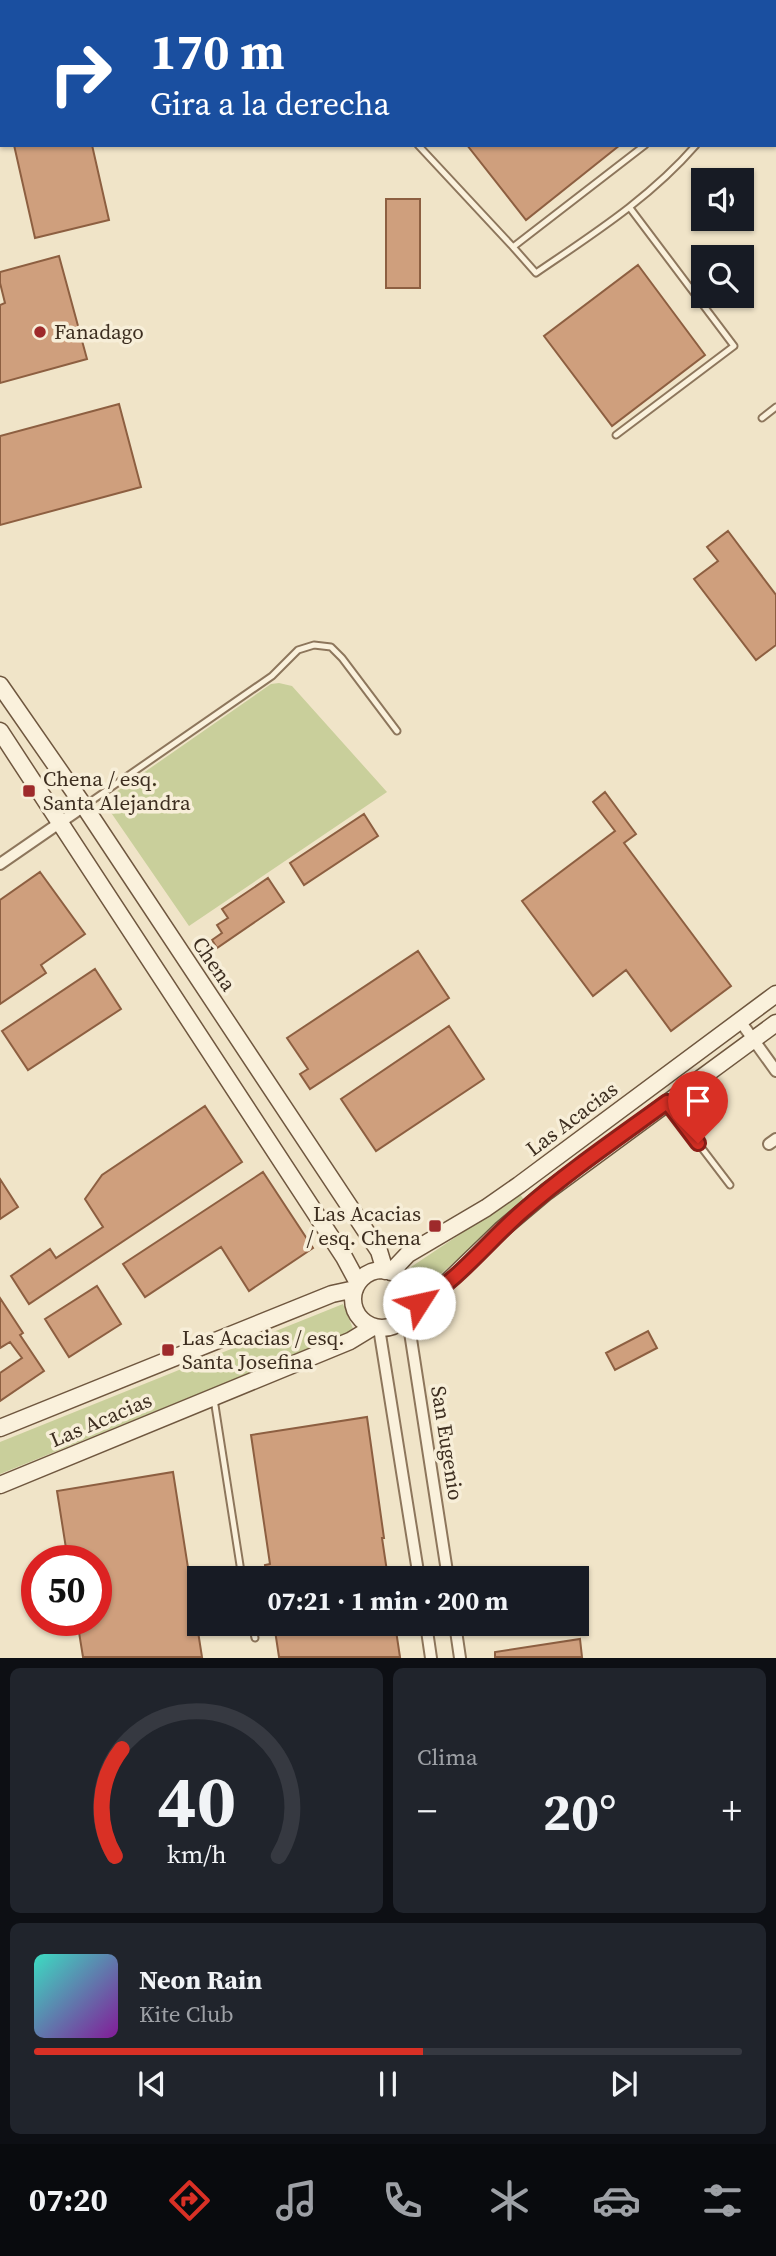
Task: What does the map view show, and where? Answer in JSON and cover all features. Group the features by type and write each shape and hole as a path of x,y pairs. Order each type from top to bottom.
{"main road":[{"name":"Chena","path":"0,685 84,806 379,1251 388,1271"},
{"path":"0,731 344,1257 356,1286"},
{"name":"Las Acacias","path":"388,1271 408,1254 503,1197 776,994"},
{"name":"Las Acacias","path":"409,1310 439,1290 525,1209 776,1023"},
{"path":"388,1271 400,1277 407,1286 411,1296 409,1310 396,1325 376,1328 357,1315 353,1302 356,1286 367,1274 388,1271"},
{"name":"Las Acacias","path":"0,1428 356,1286"},
{"name":"Las Acacias","path":"0,1485 376,1328"}],"street":[{"path":"0,864 84,806"},
{"path":"740,1021 776,1071"},
{"name":"San Eugenio","path":"409,1310 447,1566"},
{"path":"376,1328 417,1566"},
{"path":"428,1636 431,1657"},
{"path":"457,1636 460,1657"}],"lane":[{"path":"420,147 536,273 630,208 666,177 694,147"},
{"path":"513,247 642,147"},
{"path":"616,435 734,346 630,208"},
{"path":"762,418 776,407"},
{"path":"84,806 272,676 292,655 314,645 331,647 397,731"},
{"path":"667,1102 730,1185"},
{"path":"214,1396 240,1566"}],"green space":[{"path":"271,684 292,686 387,792 189,926 103,801"},
{"path":"520,1194 524,1200 426,1287 411,1267"},
{"path":"343,1304 354,1331 0,1474 0,1442"}],"building":[{"path":"14,147 92,147 109,220 35,238"},
{"path":"469,147 617,147 526,220"},
{"path":"386,199 420,199 420,288 386,288"},
{"name":"Fanadago","path":"59,256 87,359 0,383 0,305 5,303 0,272"},
{"path":"638,265 705,355 612,426 544,336"},
{"path":"119,404 141,487 0,525 0,436"},
{"path":"728,531 776,595 776,645 756,660 694,579 718,561 707,547"},
{"path":"605,792 636,834 624,843 731,986 671,1031 626,970 593,996 522,901 615,831 593,802"},
{"path":"364,814 378,836 304,885 290,863"},
{"path":"40,872 85,934 41,965 46,973 0,1004 0,900"},
{"path":"268,878 284,902 217,948 212,940 222,933 217,925 228,918 222,909"},
{"path":"418,951 449,998 310,1089 300,1074 308,1069 287,1038"},
{"path":"95,969 121,1009 28,1070 2,1031"},
{"path":"449,1026 484,1079 376,1151 341,1099"},
{"path":"205,1106 242,1162 29,1304 11,1276 50,1249 56,1258 103,1227 85,1199 102,1175"},
{"path":"263,1172 313,1248 249,1291 221,1247 145,1297 123,1264"},
{"path":"0,1179 18,1207 0,1219"},
{"path":"97,1286 121,1324 69,1357 45,1319"},
{"path":"0,1298 44,1371 0,1401 0,1373 22,1358 10,1342 0,1348"},
{"path":"648,1331 657,1348 615,1370 606,1353"},
{"path":"367,1417 386,1566 265,1566 270,1564 251,1435"},
{"path":"173,1472 188,1566 187,1636 199,1636 202,1657 83,1657 80,1636 112,1636 112,1545 65,1545 57,1491"},
{"path":"276,1636 397,1636 400,1657 279,1657"},
{"path":"580,1639 582,1657 495,1657 495,1652"}],"place":[{"name":"Fanadago","path":"40,332"},
{"name":"Chena / esq. Santa Alejandra","path":"29,791"},
{"name":"Las Acacias / esq. Chena","path":"435,1226"},
{"name":"Las Acacias / esq. Santa Josefina","path":"168,1350"}],"route":[{"path":"419,1303 449,1282 501,1230 545,1192 667,1102 698,1143"}]}
